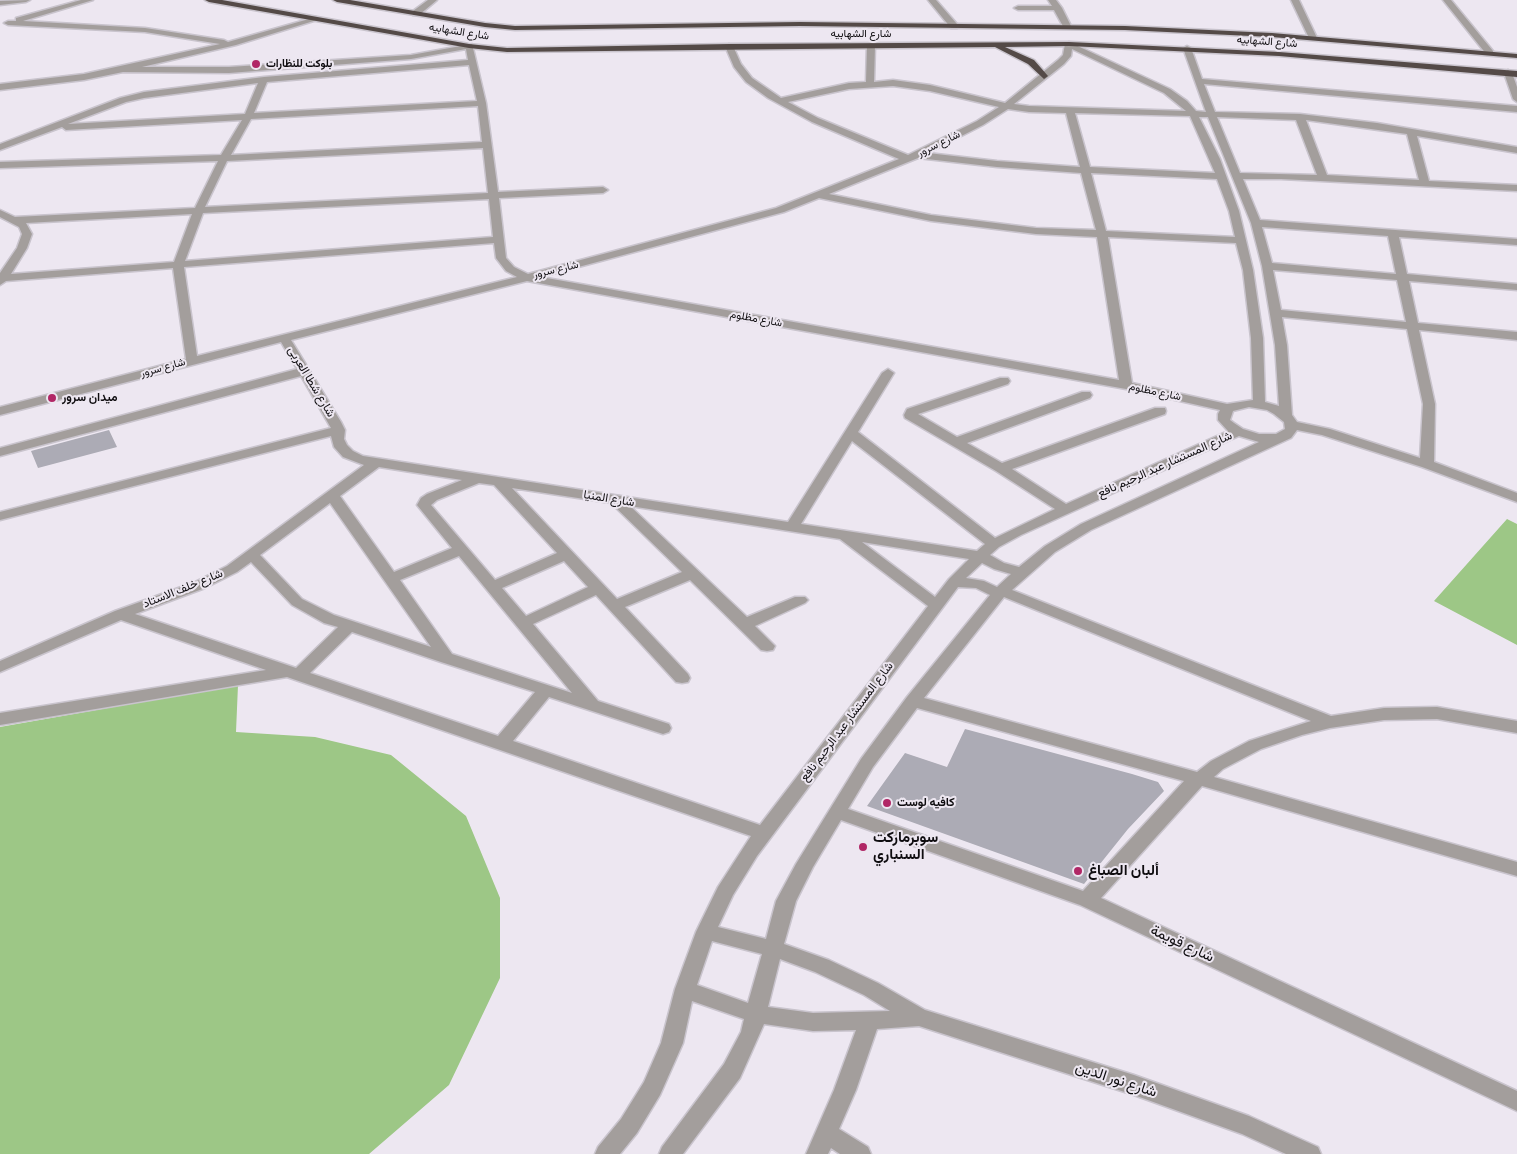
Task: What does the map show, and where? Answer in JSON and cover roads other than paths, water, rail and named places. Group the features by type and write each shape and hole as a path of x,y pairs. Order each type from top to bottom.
{"highway":[{"name":"شارع الشهابيه","path":"209,0 269,7 316,19 469,46 526,50 805,45 1069,44 1187,48 1279,54 1512,73"},
{"name":"شارع الشهابيه","path":"338,0 515,28 800,24 1067,26 1197,30 1517,56"},
{"path":"800,24 783,30 782,35 785,39 805,45"},
{"path":"727,25 738,29 742,36 729,46"},
{"path":"990,44 1020,55 1031,62 1044,76"}],"street":[{"path":"0,3 26,0"},
{"path":"4,24 89,0"},
{"path":"416,13 433,0"},
{"path":"932,0 954,26"},
{"path":"1052,0 1067,26"},
{"path":"1295,0 1313,38"},
{"path":"1448,0 1490,53"},
{"path":"1018,8 1058,8"},
{"path":"1,86 84,76 123,69 233,43 316,19"},
{"path":"4,24 145,30 233,43"},
{"path":"1069,44 1092,57 1129,72 1167,91 1184,103 1194,114 1222,176 1234,210 1248,270 1257,338 1259,404"},
{"name":"شارع سرور","path":"0,411 686,237 780,210 912,157 955,137 1008,106 1067,56 1069,44"},
{"path":"870,84 871,45"},
{"path":"123,69 190,72 229,70 411,57 469,46"},
{"name":"شارع مظلوم","path":"469,46 482,103 501,258 510,268 526,277 555,284 1126,385 1228,408"},
{"path":"729,46 737,65 749,80 780,101 815,120 912,157 1084,170 1222,176"},
{"path":"1187,48 1198,81 1256,223 1276,313 1289,420 1291,430 1286,435 1278,438 1258,438 1238,432 1224,420 1224,414 1228,408 1237,405 1259,404 1271,407 1289,420 1427,464 1517,498"},
{"path":"0,147 136,96 264,80 473,62"},
{"path":"1512,73 1517,99"},
{"path":"192,361 178,265 199,210 224,158 248,117 264,80"},
{"path":"1198,81 1517,109"},
{"path":"780,101 849,86 893,84 930,88 1008,106 1070,110 1300,117 1411,132 1517,150"},
{"path":"52,128 482,103"},
{"path":"1070,110 1102,234 1126,385"},
{"path":"1300,117 1323,178"},
{"path":"1411,132 1425,183"},
{"path":"0,165 202,156 224,158 488,145"},
{"path":"1238,176 1323,178 1517,188"},
{"path":"15,220 603,190"},
{"path":"820,195 931,218 1036,231 1241,240"},
{"path":"0,213 23,225 27,234 22,248 2,280"},
{"path":"1256,223 1517,242"},
{"path":"1393,233 1429,404 1427,464"},
{"path":"2,280 498,240"},
{"path":"1267,266 1517,287"},
{"path":"1276,313 1517,336"},
{"name":"شارع شطا العربى","path":"284,338 335,422 340,447 348,454 374,464"},
{"path":"0,452 304,371"},
{"path":"792,527 888,372"},
{"path":"1004,381 910,413 1066,510"},
{"path":"956,442 1086,395"},
{"path":"1001,468 1160,411"},
{"path":"0,516 338,430"},
{"name":"شارع المستشار عبد الرحيم نافع","path":"606,1154 628,1126 652,1088 672,1043 685,989 706,932 725,892 763,833 954,582 994,544 1238,432"},
{"path":"851,433 994,544"},
{"name":"شارع المستشار عبد الرحيم نافع","path":"670,1154 732,1071 751,1032 786,901 805,864 867,763 913,701 1000,593 1050,549 1086,527 1278,438"},
{"name":"شارع المنيا","path":"374,464 980,556 999,566 1022,572"},
{"name":"شارع خلف الاستاد","path":"0,668 120,614 200,584 232,569 374,464"},
{"path":"476,479 432,497 426,501 424,506 592,705"},
{"path":"500,483 682,678"},
{"path":"332,495 447,658"},
{"path":"617,501 767,646"},
{"name":"شارع المنيا","path":"844,535 936,605"},
{"path":"391,578 460,550"},
{"path":"492,587 567,554"},
{"path":"252,555 297,602 329,620 663,728"},
{"path":"614,606 692,573"},
{"path":"954,582 979,584 1330,722"},
{"path":"523,623 598,588"},
{"path":"745,624 800,600"},
{"path":"120,614 763,833"},
{"path":"0,719 293,673 349,626"},
{"path":"501,744 546,690"},
{"path":"913,701 1200,779 1517,869"},
{"path":"1087,900 1189,787 1217,765 1255,745 1298,730 1330,722 1384,714 1437,713 1517,727"},
{"name":"شارع قويمة","path":"837,812 1087,900 1517,1101"},
{"name":"شارع نور الدين","path":"706,932 772,948 822,966 863,985 919,1017 1134,1085 1249,1126 1310,1154"},
{"name":"شارع نور الدين","path":"685,989 716,1002 756,1014 813,1022 870,1021 919,1017"},
{"path":"817,1154 827,1134 870,1021"},
{"path":"827,1134 860,1154"}],"place":[{"name":"بلوكت للنظارات","path":"256,64"},
{"name":"ميدان سرور","path":"52,398"},
{"name":"كافيه لوست","path":"887,803"},
{"name":"سوبرماركت السنباري","path":"863,847"},
{"name":"ألبان الصباغ","path":"1078,871"}]}
